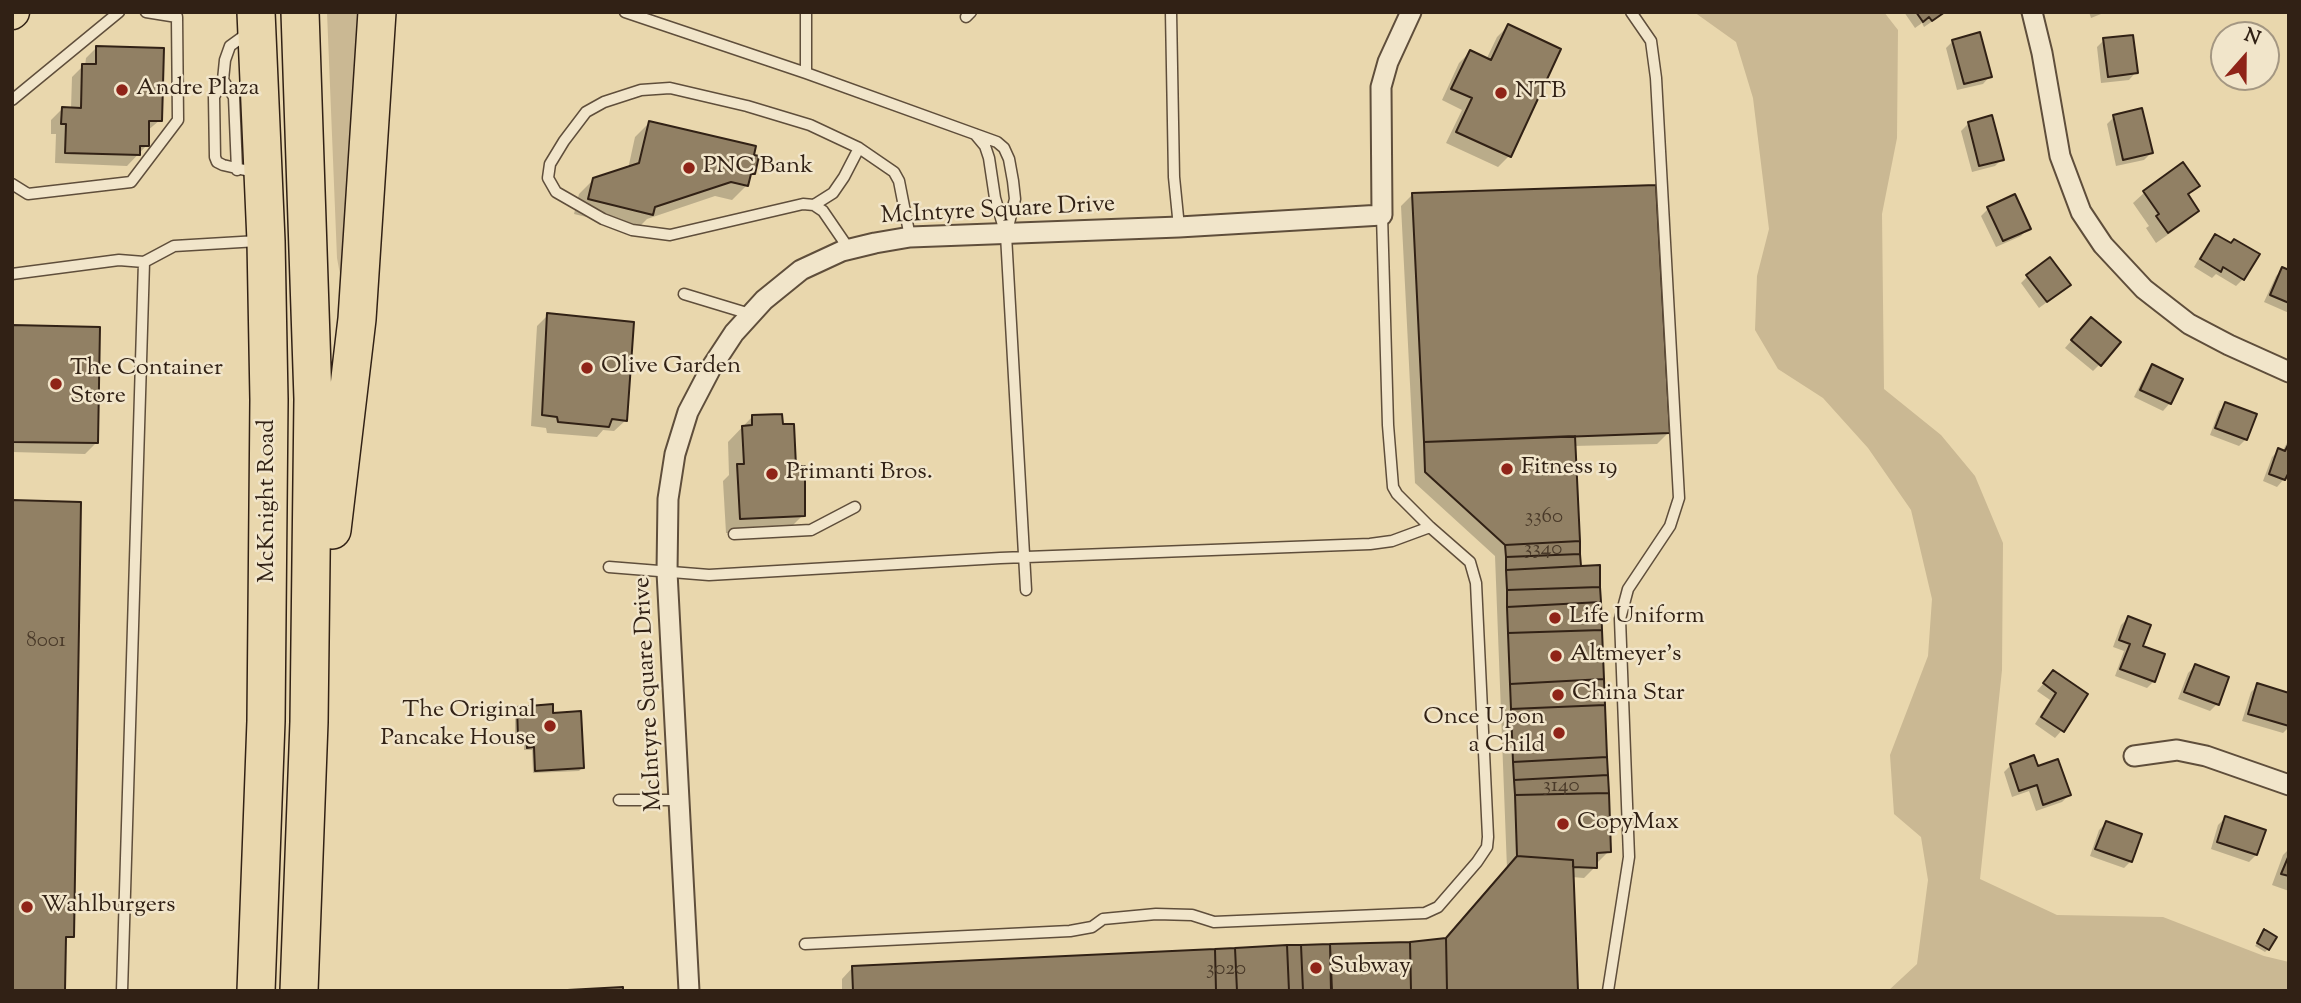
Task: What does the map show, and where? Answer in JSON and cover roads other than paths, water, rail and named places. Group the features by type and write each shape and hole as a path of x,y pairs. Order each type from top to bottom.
{"highway":[{"name":"McKnight Road","path":"299,991 309,722 312,386 300,12"},
{"path":"309,722 357,319 377,12"},
{"name":"McKnight Road","path":"256,991 266,721 270,400 266,241 250,172 257,20"}],"street":[{"path":"1382,215 1381,87 1388,62 1411,12"},
{"path":"2032,12 2060,156 2081,212 2103,245 2144,289 2189,324 2289,372"},
{"name":"McIntyre Square Drive","path":"689,991 667,572 668,499 682,431 699,389 750,314 801,270 849,249 909,237 1179,227 1382,215"},
{"path":"2134,756 2177,750 2206,756 2289,785"}],"lane":[{"path":"12,100 119,12"},
{"path":"12,184 28,194 131,182 178,120 177,17 146,12"},
{"path":"625,12 806,73 997,142 1004,148 1009,159 1015,199 1006,235"},
{"path":"806,12 806,73"},
{"path":"1171,12 1174,177 1179,227"},
{"path":"1608,991 1629,857 1620,619 1628,589 1670,526 1679,498 1655,65 1651,41 1631,12"},
{"path":"223,80 233,97 250,172 217,162 214,97 223,80 230,46 257,20"},
{"path":"859,148 833,193 814,205 803,205 670,234 632,230 603,219 556,192 548,178 550,164 586,112 604,102 641,90 670,88 747,106 810,125 859,148 894,172 900,181 909,237"},
{"path":"975,134 985,146 989,158 995,198 1006,235 1026,590"},
{"path":"814,205 823,211 849,249"},
{"path":"805,944 1070,931 1092,927 1103,919 1156,914 1192,915 1206,922 1214,922 1433,911 1478,862 1487,846 1488,837 1473,570 1463,555 1397,494 1391,477 1382,215"},
{"path":"12,274 119,260 144,262 174,246 266,241"},
{"path":"121,991 144,262"},
{"path":"684,294 750,314"},
{"path":"734,534 811,530 855,507"},
{"path":"609,566 709,575 1025,557 1370,544 1392,541 1430,527"},
{"path":"619,800 680,800"}],"place":[{"name":"Andre Plaza","path":"122,90"},
{"name":"NTB","path":"1501,93"},
{"name":"PNC Bank","path":"689,168"},
{"name":"Olive Garden","path":"587,368"},
{"name":"The Container Store","path":"56,384"},
{"name":"Fitness 19","path":"1507,469"},
{"name":"Primanti Bros.","path":"772,474"},
{"name":"Life Uniform","path":"1555,618"},
{"name":"Altmeyer's","path":"1556,656"},
{"name":"China Star","path":"1558,695"},
{"name":"The Original Pancake House","path":"550,726"},
{"name":"Once Upon a Child","path":"1559,733"},
{"name":"CopyMax","path":"1563,824"},
{"name":"Wahlburgers","path":"27,907"},
{"name":"Subway","path":"1316,968"}]}
